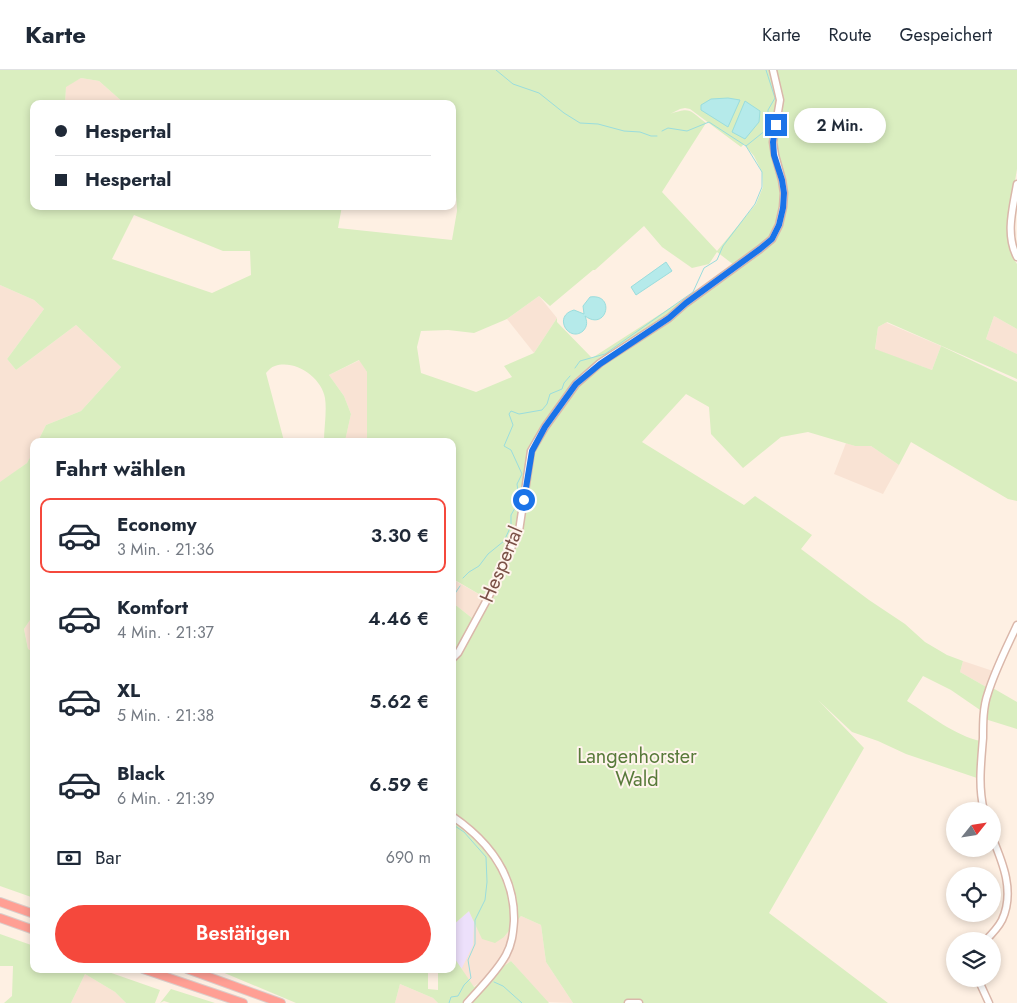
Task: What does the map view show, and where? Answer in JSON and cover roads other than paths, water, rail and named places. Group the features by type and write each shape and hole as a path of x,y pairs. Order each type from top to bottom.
{"highway":[{"path":"0,902 30,913"},
{"path":"0,918 30,929"},
{"path":"155,973 243,1003"},
{"path":"198,973 281,1003"}],"main road":[{"name":"Hespertal","path":"456,655 489,596 519,531 532,451 545,427 576,384 600,364 669,318 686,303 772,239 779,225 784,193 774,155 773,142 780,100 773,70"},
{"path":"1017,184 1010,234 1011,243 1017,257"},
{"path":"982,802 980,781 983,720 986,701 989,688 1017,625"},
{"path":"456,819 496,857 505,871 514,913 513,938 506,955 495,971 467,1003"},
{"path":"992,932 1002,920 1008,898 1005,869 1001,858"},
{"path":"982,987 989,1003"},
{"path":"628,1003 639,1003"}],"water":[{"path":"728,98 740,100 728,127 701,110 701,105 711,99"},
{"path":"745,101 760,111 759,122 745,139 732,132"},
{"path":"666,262 672,271 636,295 631,287"},
{"path":"590,297 598,297 603,301 606,305 606,311 599,319 593,320 585,316 586,327 578,334 573,334 565,327 564,318 567,313 574,310 584,314 583,306"}],"waterway":[{"path":"496,70 513,84 539,93 580,123 598,124 624,131 657,136"},
{"path":"766,70 775,98 768,110 768,122"},
{"path":"662,131 668,128 687,131 709,122 746,146 766,130 766,126"},
{"path":"575,368 580,361 605,354 693,292 704,268 717,260 723,246 755,204 762,187 762,172 746,146"},
{"path":"463,578 479,566 488,554 504,541 511,526 511,515 515,508 518,491 517,484 522,474 511,450 504,446 513,425 509,414 511,411 519,414 542,410 547,404 550,394 562,389 570,376"},
{"path":"456,592 460,586"},
{"path":"449,1003 451,997 458,996 464,985 471,978 468,960 475,944 475,920 485,900 487,882 486,857 464,832 456,827"},
{"path":"494,982 503,986 522,1003"}],"park label":[{"name":"Langenhorster Wald","path":"637,768"}]}
